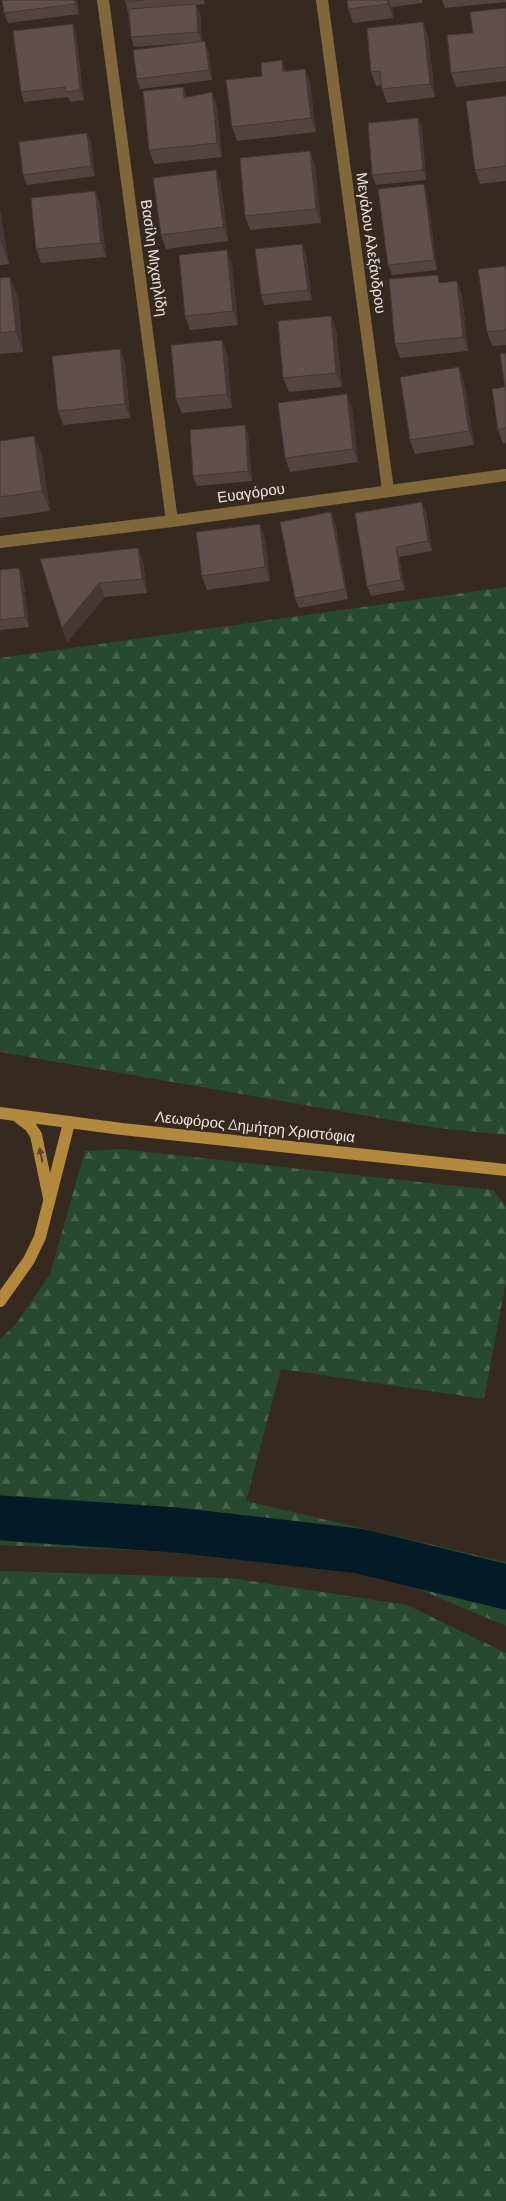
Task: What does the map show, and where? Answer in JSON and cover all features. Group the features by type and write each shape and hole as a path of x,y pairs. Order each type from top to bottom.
{"main road":[{"name":"Λεωφόρος Δημήτρη Χριστόφια","path":"4,1113 69,1123 506,1170"},
{"path":"4,1113 18,1118 30,1126 36,1135 50,1203"},
{"path":"0,1301 29,1260 40,1237 69,1123"}],"street":[{"name":"Βασίλη Μιχαηλίδη","path":"103,0 172,521"},
{"name":"Μεγάλου Αλεξάνδρου","path":"322,0 388,490"},
{"name":"Ευαγόρου","path":"0,542 172,521 506,475"}],"green space":[{"path":"506,587 506,1135 437,1128 0,1052 0,658"},
{"path":"121,1149 493,1190 506,1207 506,1281 484,1399 281,1369 246,1501 506,1562 506,1626 347,1559 0,1545 0,1339 17,1323 50,1274 85,1151"},
{"path":"0,1571 231,1578 407,1605 506,1653 506,2201 0,2201"}],"building":[{"path":"2,0 75,0 75,4 4,13"},
{"path":"125,0 143,0 125,2"},
{"path":"347,0 387,0 388,4 348,9"},
{"path":"196,4 198,32 131,37 129,9"},
{"path":"506,8 506,67 451,73 447,35 473,33 470,12"},
{"path":"423,22 430,84 382,89 380,71 371,72 367,28"},
{"path":"73,24 80,90 66,92 65,87 21,92 13,31"},
{"path":"205,41 209,70 137,79 133,50"},
{"path":"282,60 283,72 305,69 311,118 232,127 226,80 262,76 261,63"},
{"path":"183,87 184,98 212,92 217,143 149,150 143,91"},
{"path":"506,96 506,166 475,170 466,101"},
{"path":"418,118 423,170 372,175 368,123"},
{"path":"87,133 91,166 23,175 19,142"},
{"path":"310,151 316,209 245,216 240,158"},
{"path":"216,170 223,227 161,235 153,178"},
{"path":"424,184 434,260 388,265 378,189"},
{"path":"95,191 101,243 36,249 31,198"},
{"path":"302,244 308,290 261,295 255,249"},
{"path":"227,250 233,311 185,316 179,255"},
{"path":"506,266 506,330 487,332 478,269"},
{"path":"438,275 439,283 457,281 463,337 395,344 389,279"},
{"path":"10,277 16,331 0,333 0,278"},
{"path":"331,316 336,373 283,378 278,321"},
{"path":"222,340 227,394 176,399 171,345"},
{"path":"120,349 125,404 58,411 52,356"},
{"path":"506,353 506,428 498,430 492,389 505,387 500,354"},
{"path":"459,367 469,431 410,440 400,377"},
{"path":"347,394 353,449 285,458 278,403"},
{"path":"245,425 248,471 193,476 190,430"},
{"path":"34,436 42,491 0,497 0,441"},
{"path":"422,502 428,541 396,547 401,580 367,586 355,513"},
{"path":"331,512 345,589 295,598 280,522"},
{"path":"260,524 265,567 202,576 196,532"},
{"path":"138,548 142,579 99,583 62,628 40,559"},
{"path":"19,568 25,617 0,620 0,570"}],"waterway":[{"path":"0,1518 176,1530 359,1551 506,1587"}]}
